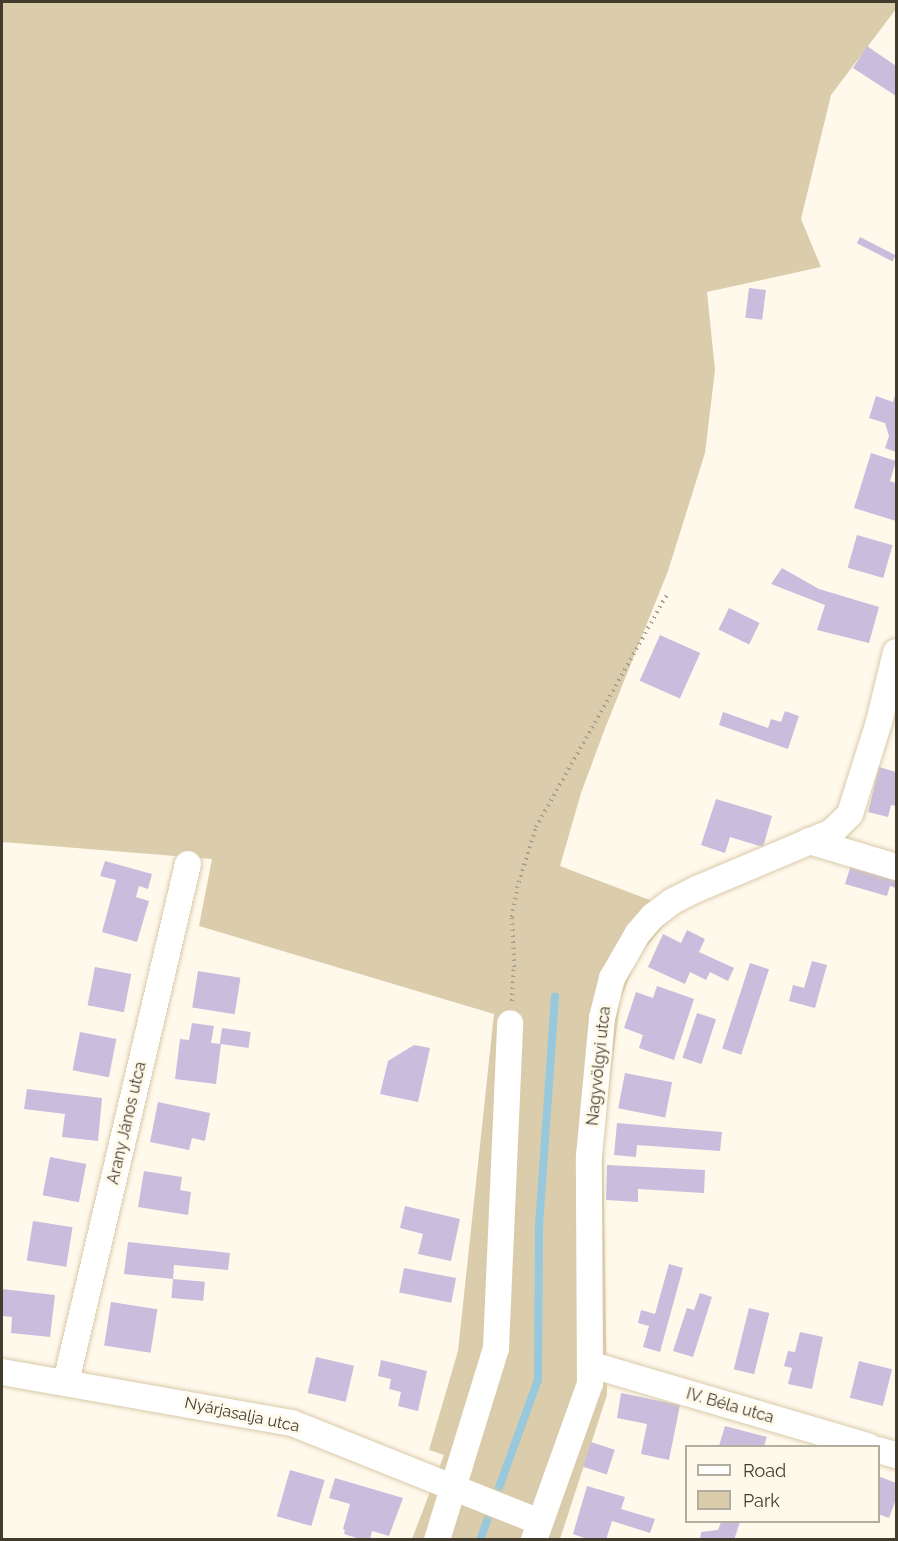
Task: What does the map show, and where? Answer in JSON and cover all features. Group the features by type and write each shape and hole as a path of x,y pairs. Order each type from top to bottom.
{"street":[{"name":"Nagyvölgyi utca","path":"536,1531 590,1384 592,1365 589,1156 602,1017 612,978 638,933 653,916 673,901 832,832 849,814 879,722 897,652"},
{"path":"809,841 897,867"},
{"name":"Arany János utca","path":"66,1382 188,864"},
{"path":"437,1539 455,1488 496,1348 510,1023"},
{"name":"IV. Béla utca","path":"592,1365 865,1445"},
{"name":"Nyárjasalja utca","path":"2,1372 292,1423 506,1509 536,1531"},
{"path":"880,1450 897,1455"}],"path":[{"path":"510,1023 514,967 512,917 517,888 536,827 668,593"}],"green space":[{"path":"2,2 896,2 896,9 831,95 801,219 821,267 707,292 715,370 705,453 668,571 581,793 560,866 676,910 636,960 620,1001 603,1137 607,1395 560,1539 412,1539 444,1455 429,1450 458,1351 494,1014 199,926 212,859 2,842"}],"building":[{"path":"867,46 896,66 896,96 853,68"},
{"path":"860,237 896,255 892,261 857,243"},
{"path":"749,288 766,290 762,320 745,318"},
{"path":"896,391 896,452 885,448 889,436 885,423 869,418 876,396 893,402"},
{"path":"871,453 896,461 890,481 896,483 896,521 854,508"},
{"path":"857,535 893,545 883,578 848,568"},
{"path":"782,568 819,589 879,607 869,643 817,630 825,605 771,584"},
{"path":"729,608 760,623 749,644 718,630"},
{"path":"660,635 700,653 680,699 640,681"},
{"path":"785,711 799,716 788,749 719,725 723,712 768,728 771,719 781,722"},
{"path":"879,767 896,772 896,806 891,805 888,817 868,812"},
{"path":"716,799 772,816 763,847 730,837 725,853 701,845"},
{"path":"105,861 152,874 148,889 139,886 136,897 149,901 137,942 102,932 116,880 100,876"},
{"path":"852,862 896,876 896,888 890,886 887,896 845,884"},
{"path":"687,930 705,939 699,952 734,968 728,981 710,972 706,980 690,972 685,984 648,967 663,934 681,943"},
{"path":"812,961 827,965 815,1008 789,1001 793,985 804,988"},
{"path":"750,963 769,969 741,1055 722,1049"},
{"path":"95,967 131,974 124,1012 88,1005"},
{"path":"198,971 240,978 235,1014 192,1008"},
{"path":"657,986 694,999 674,1060 639,1048 643,1035 624,1028 636,992 653,998"},
{"path":"697,1013 716,1019 701,1064 682,1058"},
{"path":"192,1023 214,1026 211,1043 221,1044 216,1084 175,1079 180,1039 189,1040"},
{"path":"222,1028 251,1032 248,1048 220,1044"},
{"path":"80,1032 116,1039 109,1077 73,1070"},
{"path":"414,1045 430,1048 418,1102 380,1094 388,1061"},
{"path":"625,1073 672,1082 665,1117 618,1108"},
{"path":"27,1089 102,1098 98,1141 62,1137 65,1114 24,1109"},
{"path":"158,1102 210,1113 205,1141 192,1138 189,1150 150,1142"},
{"path":"617,1123 722,1132 720,1151 637,1145 636,1157 614,1155"},
{"path":"50,1157 86,1164 79,1202 43,1195"},
{"path":"607,1165 705,1170 704,1193 638,1189 638,1202 606,1200"},
{"path":"144,1171 182,1177 180,1190 191,1192 188,1215 138,1207"},
{"path":"405,1206 460,1219 451,1261 418,1254 423,1234 400,1228"},
{"path":"33,1221 73,1227 66,1267 27,1261"},
{"path":"128,1242 230,1253 228,1270 174,1265 173,1279 124,1274"},
{"path":"669,1264 683,1268 660,1352 643,1347 649,1326 638,1323 641,1310 655,1314"},
{"path":"404,1268 456,1278 451,1303 399,1293"},
{"path":"173,1279 205,1282 203,1301 171,1298"},
{"path":"2,1289 55,1295 50,1337 11,1333 12,1317 2,1316"},
{"path":"700,1293 712,1297 693,1357 673,1351 687,1308 694,1310"},
{"path":"111,1302 157,1309 151,1353 104,1345"},
{"path":"749,1308 769,1313 754,1374 734,1369"},
{"path":"800,1332 823,1337 812,1389 788,1384 792,1368 784,1366 788,1351 795,1352"},
{"path":"316,1357 354,1366 346,1402 308,1393"},
{"path":"381,1360 427,1371 418,1411 398,1406 401,1392 389,1389 391,1379 378,1376"},
{"path":"859,1361 892,1369 883,1406 850,1398"},
{"path":"621,1393 680,1405 669,1460 641,1454 647,1424 617,1418"},
{"path":"725,1426 767,1437 764,1445 719,1445"},
{"path":"591,1442 615,1450 607,1474 583,1467"},
{"path":"290,1470 325,1480 311,1526 277,1516"},
{"path":"880,1477 896,1483 896,1499 889,1518 880,1515"},
{"path":"335,1478 403,1498 389,1536 372,1531 370,1540 363,1540 344,1534 343,1529 350,1504 329,1498"},
{"path":"587,1486 625,1497 621,1509 655,1519 650,1533 612,1521 606,1540 590,1540 573,1534"},
{"path":"721,1523 740,1523 734,1540 700,1540 701,1532 718,1530"}],"waterway":[{"path":"480,1540 538,1380 539,1226 555,997"}]}
